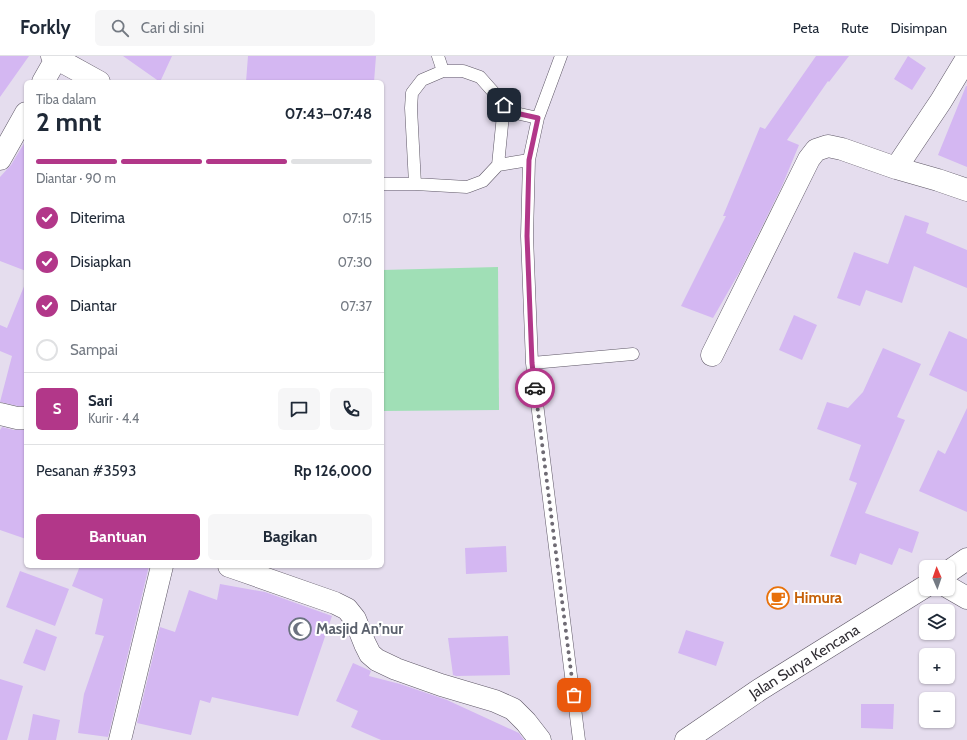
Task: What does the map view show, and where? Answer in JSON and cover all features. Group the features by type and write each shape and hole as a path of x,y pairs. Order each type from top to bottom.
{"street":[{"path":"44,80 54,57 94,80"},
{"path":"896,168 941,101 967,58"},
{"path":"0,159 24,117"},
{"path":"712,355 809,159 816,150 828,146 842,149 896,168 967,190"},
{"path":"0,414 24,418"},
{"path":"955,567 967,559"},
{"path":"120,740 162,568"},
{"path":"234,568 335,603 347,609 356,618 370,654 377,660 396,669 441,685 495,701 513,709 526,722 540,740"},
{"name":"Jalan Surya Kencana","path":"686,740 759,690 919,590"},
{"path":"955,591 967,598"}],"lane":[{"path":"438,56 443,72"},
{"path":"561,56 538,118 529,160 527,236 532,363 580,740"},
{"path":"415,184 411,108 412,93 422,80 443,72 463,71 480,77 511,112 538,118"},
{"path":"384,184 467,187 483,181 498,165 504,105"},
{"path":"498,165 529,160"},
{"path":"532,363 633,354"}],"green space":[{"path":"498,267 499,410 384,411 384,270"}],"building":[{"path":"0,56 29,56 0,97"},
{"path":"123,56 172,56 161,80 157,80"},
{"path":"248,56 376,56 374,80 246,80"},
{"path":"816,56 849,56 829,82 828,81 787,140 799,145 782,186 740,271 713,318 681,306 726,216 723,216 760,127 765,129"},
{"path":"908,56 926,68 912,90 894,79"},
{"path":"967,86 967,167 938,155"},
{"path":"24,143 24,270 0,261 0,177 11,165"},
{"path":"905,215 929,223 926,233 967,250 967,288 914,266 902,303 866,290 860,306 837,298 854,252 888,264"},
{"path":"24,286 24,406 0,402 12,356 0,351 0,325 7,328"},
{"path":"794,315 817,325 802,360 779,350"},
{"path":"949,331 967,339 967,392 929,375"},
{"path":"883,348 921,364 897,417 905,420 865,513 919,532 912,553 899,548 892,565 860,553 856,565 830,556 857,483 849,480 861,445 817,429 827,402 848,408 863,392"},
{"path":"967,408 967,512 919,491 938,450 945,454"},
{"path":"2,427 14,430 24,430 24,538 0,530 0,430"},
{"path":"506,546 507,572 466,574 465,548"},
{"path":"79,568 149,568 108,737 78,733 84,694 104,636 95,634 103,599 72,586"},
{"path":"20,571 69,589 55,626 6,607"},
{"path":"220,584 265,592 332,616 298,716 212,697 210,703 200,700 191,735 137,723 160,627 175,632 189,590 217,600"},
{"path":"36,629 57,637 45,671 23,663"},
{"path":"686,630 724,642 716,666 678,653"},
{"path":"508,636 510,675 453,675 448,638"},
{"path":"353,663 371,671 369,676 400,684 447,700 519,733 524,740 381,740 351,727 358,711 336,701"},
{"path":"0,679 23,686 7,740 0,740"},
{"path":"861,704 894,704 893,729 861,728"},
{"path":"33,714 60,720 56,740 28,740"}],"way so far":[{"path":"535,388 574,695"}],"place":[{"name":"Himura","path":"778,598"},
{"name":"Masjid An’nur","path":"300,629"}],"route":[{"path":"504,105 511,112 538,118 529,160 527,236 532,363 535,388"}]}
